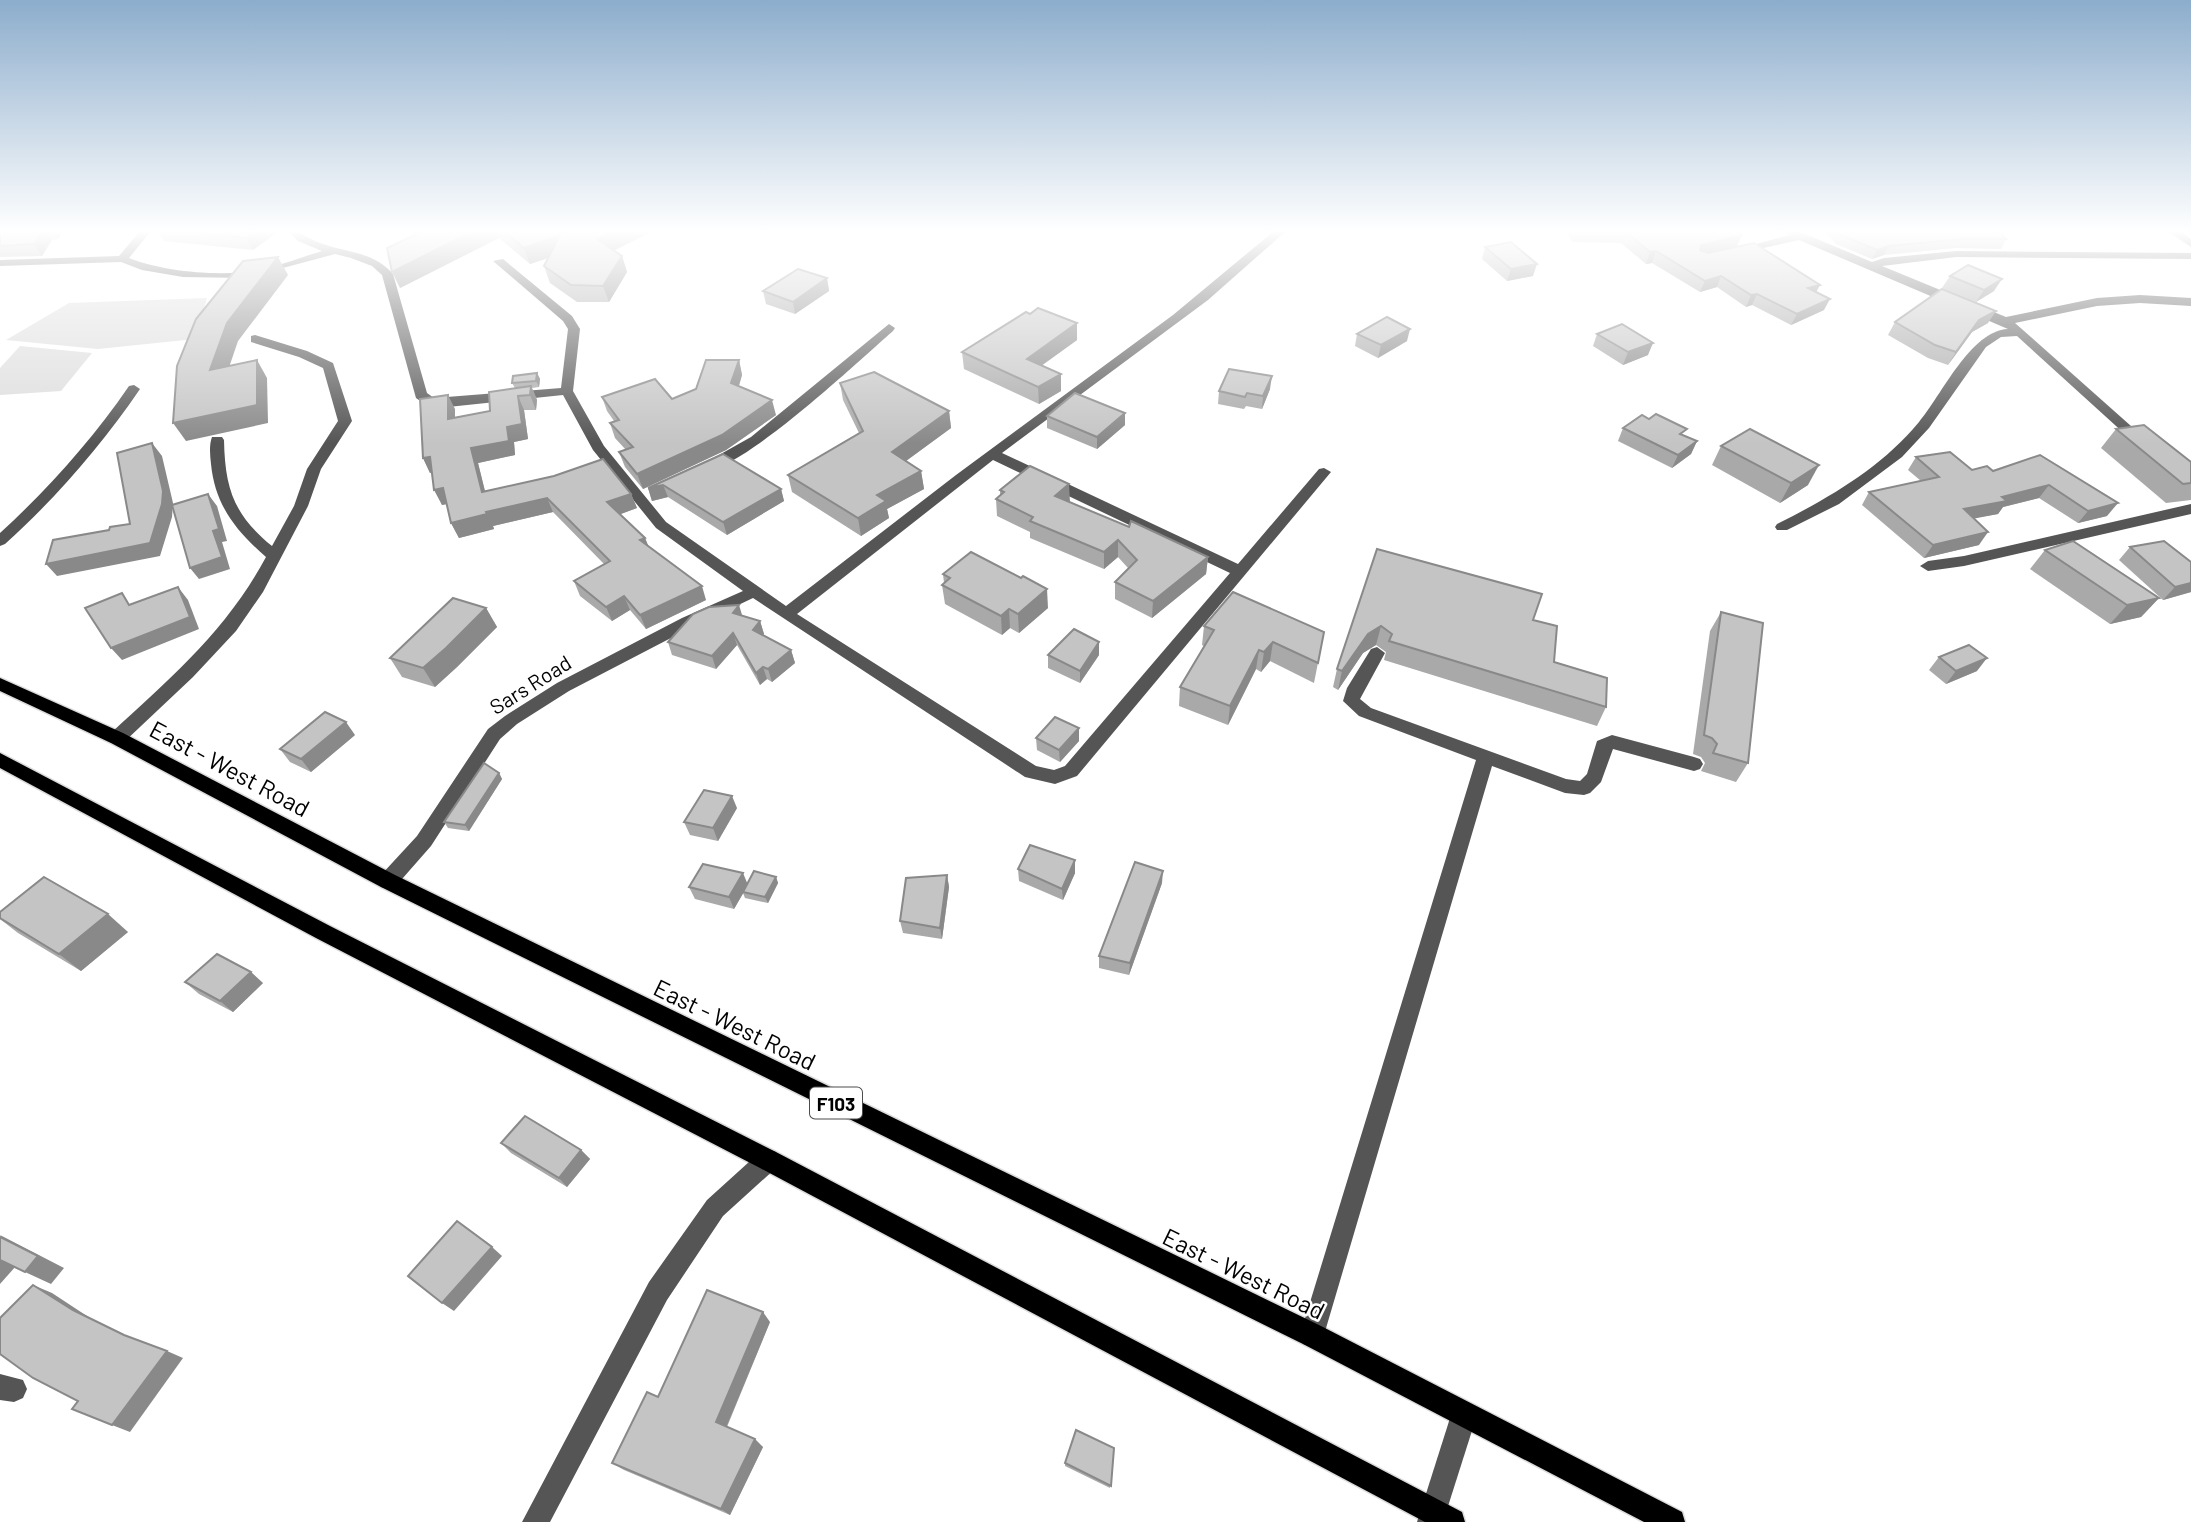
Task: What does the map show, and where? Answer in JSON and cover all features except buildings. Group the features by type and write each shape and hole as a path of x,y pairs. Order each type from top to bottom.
{"main road":[{"name":"East - West Road","path":"0,684 117,738 388,881 1312,1335 1672,1522"},
{"path":"0,760 323,932 768,1160 1439,1519"}],"street":[{"path":"395,302 421,395 431,402 460,402 567,391"},
{"path":"548,302 568,319 573,329 567,391 598,447 647,495 662,525 786,614 1031,772 1055,776 1071,771 1324,472"},
{"path":"786,614 992,454 1196,302"},
{"path":"1958,302 2005,321 2020,332 2153,453"},
{"path":"2005,321 2097,302"},
{"path":"700,472 756,440 889,328"},
{"path":"1782,527 1834,501 1897,454 1924,425 1982,344 1998,333 2020,332"},
{"path":"117,738 187,673 230,627 255,592 301,506 314,469 345,421 329,366 303,354 255,339"},
{"path":"0,541 34,510 106,429 134,389"},
{"path":"217,440 216,471 224,500 246,533 273,555"},
{"path":"992,454 1239,571"},
{"path":"1927,566 1964,561 2191,509"},
{"name":"Sars Road","path":"388,881 425,841 482,750 494,734 511,720 563,687 688,622 754,592"},
{"path":"1377,653 1371,666 1354,687 1351,701 1365,712 1565,786 1584,788 1595,777 1603,746 1612,742 1694,764"},
{"path":"1312,1335 1486,755"},
{"path":"535,1522 658,1290 715,1209 768,1160"},
{"path":"1439,1519 1464,1415"}],"shaded area":[{"path":"206,302 195,339 98,349 6,340 69,303"},
{"path":"20,346 92,353 61,391 0,395 0,368"}]}
